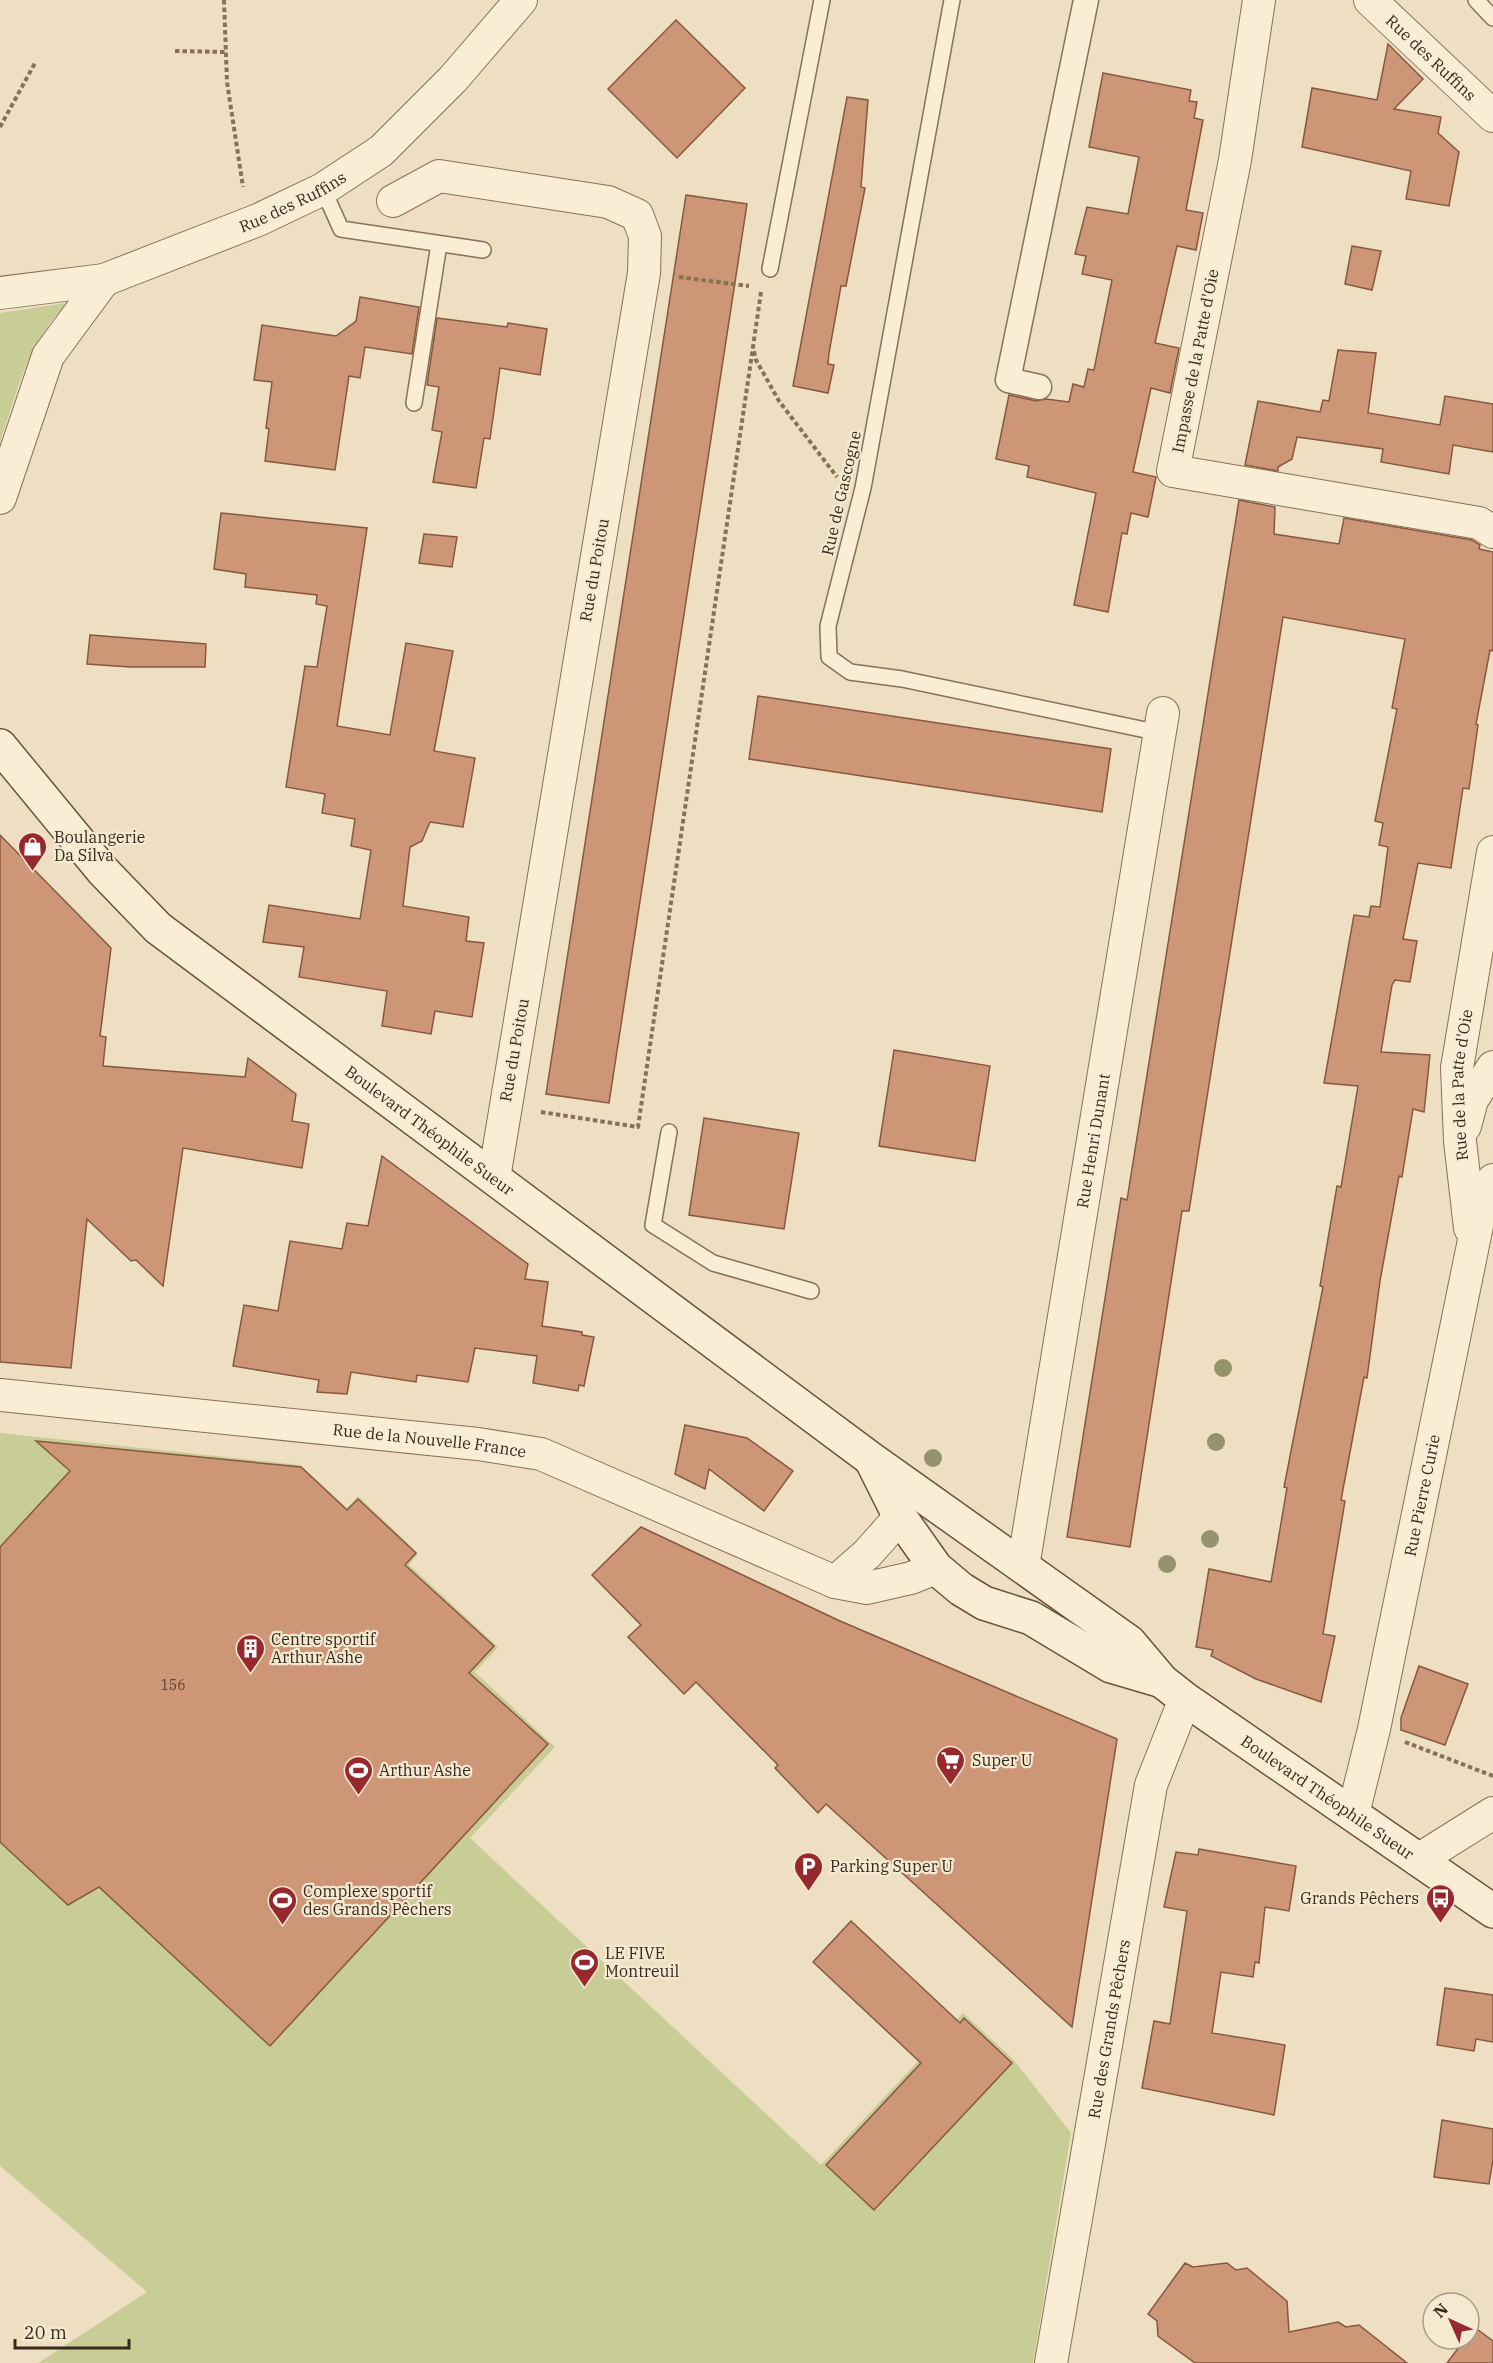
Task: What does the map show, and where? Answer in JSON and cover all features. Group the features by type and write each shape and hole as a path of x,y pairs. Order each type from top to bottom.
{"main road":[{"name":"Boulevard Théophile Sueur","path":"0,723 10,759 103,872 158,928 871,1459 1129,1642 1173,1690 1493,1911"},
{"name":"Boulevard Théophile Sueur","path":"871,1459 900,1517 936,1568 961,1589 984,1603 1031,1618 1111,1666 1173,1690"}],"street":[{"name":"Rue des Ruffins","path":"0,293 104,280 248,224 323,189 381,151 453,79 521,0"},
{"path":"1039,387 1008,380 1086,0"},
{"name":"Impasse de la Patte d'Oie","path":"1259,0 1234,160 1173,471 1479,523 1493,532"},
{"name":"Rue des Ruffins","path":"1370,0 1493,116"},
{"name":"Rue du Poitou","path":"393,201 439,176 608,202 637,215 645,236 644,273 494,1178"},
{"path":"0,498 48,356 104,280"},
{"name":"Rue Henri Dunant","path":"1023,1567 1162,723"},
{"name":"Rue de la Patte d'Oie","path":"1471,1255 1460,1141 1457,1068 1493,852"},
{"name":"Rue de la Patte d'Oie","path":"1476,950 1487,996 1493,1002"},
{"path":"1460,1141 1472,1100 1493,1067"},
{"name":"Rue Pierre Curie","path":"1353,1814 1374,1729 1481,1206 1493,1180"},
{"name":"Rue de la Nouvelle France","path":"0,1395 478,1444 541,1454 835,1582 867,1588 911,1578 936,1568"},
{"path":"835,1582 867,1554 900,1517"},
{"name":"Rue des Grands Pêchers","path":"1051,2363 1151,1785 1173,1690"},
{"path":"1418,1860 1493,1813"}],"lane":[{"path":"770,269 822,0"},
{"name":"Rue de Gascogne","path":"952,0 863,488 828,626 829,657 850,672 1162,723"},
{"path":"1476,0 1493,18"},
{"path":"323,189 341,229 483,250"},
{"path":"414,404 439,244"},
{"path":"669,1132 653,1225 713,1263 811,1291"}],"path":[{"path":"224,0 227,82 248,224"},
{"path":"175,51 226,52"},
{"path":"0,127 35,63"},
{"path":"504,1107 638,1127 761,287 644,273"},
{"path":"753,347 756,360 779,401 838,479 863,488"},
{"path":"1374,1729 1493,1776"}],"green space":[{"path":"67,303 53,319 33,351 0,442 0,313"},
{"name":"Complexe sportif des Grands Pêchers","path":"0,1433 300,1465 347,1508 358,1496 418,1553 409,1565 498,1647 475,1672 555,1747 470,1838 821,2165 963,2013 1013,2059 1071,2133 1033,2363 38,2363 147,2292 0,2166"}],"building":[{"path":"676,20 745,88 677,158 608,89"},
{"path":"1388,44 1423,79 1394,109 1441,117 1438,133 1459,152 1449,206 1406,199 1411,171 1302,147 1312,88 1377,100"},
{"path":"1103,73 1191,90 1189,101 1197,102 1194,118 1203,120 1186,210 1203,213 1196,250 1177,246 1155,343 1179,348 1170,393 1151,388 1133,472 1156,477 1148,517 1131,513 1127,534 1122,533 1108,612 1074,605 1096,493 1027,477 1029,466 996,459 1009,395 1036,401 1046,399 1069,402 1073,384 1084,387 1088,369 1094,370 1112,280 1082,274 1086,256 1075,254 1087,207 1128,214 1139,157 1089,147"},
{"path":"847,97 868,100 861,187 865,188 846,286 841,286 829,353 828,364 834,365 828,393 793,386"},
{"path":"686,195 747,204 609,1103 546,1094"},
{"path":"1352,246 1381,251 1372,290 1345,284"},
{"path":"360,297 419,307 412,354 365,347 360,378 349,376 335,470 265,461 269,429 266,428 272,382 254,380 262,325 336,336 356,321"},
{"path":"437,318 507,327 508,323 547,329 540,375 500,368 490,439 484,438 476,488 433,482 442,432 432,430 439,387 427,385"},
{"path":"1338,350 1376,353 1368,413 1440,425 1445,396 1493,404 1493,452 1453,445 1449,474 1381,462 1383,449 1297,437 1292,459 1278,467 1278,471 1245,465 1258,401 1320,412 1323,400 1329,401"},
{"path":"1239,500 1275,507 1274,534 1339,544 1344,518 1472,540 1480,545 1479,549 1493,552 1493,651 1490,650 1476,724 1478,725 1469,789 1463,788 1451,868 1418,863 1403,939 1417,941 1410,982 1395,980 1392,985 1381,1052 1430,1055 1424,1112 1413,1109 1402,1177 1399,1176 1380,1281 1367,1378 1364,1377 1341,1500 1345,1501 1323,1634 1335,1636 1321,1702 1256,1679 1211,1656 1213,1650 1196,1647 1209,1569 1271,1582 1287,1488 1284,1487 1323,1287 1320,1286 1337,1186 1341,1187 1358,1086 1324,1083 1354,915 1369,917 1371,906 1380,907 1388,847 1379,845 1383,823 1375,821 1397,709 1392,708 1405,639 1283,617 1189,1211 1182,1211 1130,1547 1067,1537 1121,1198 1127,1200"},
{"path":"221,513 367,528 337,726 390,735 406,643 453,651 434,751 475,758 463,827 430,822 422,841 410,847 403,906 469,917 466,941 484,943 472,1017 435,1011 431,1034 382,1026 387,991 299,977 304,947 263,942 269,905 360,919 371,850 351,846 355,819 322,813 325,794 286,787 305,666 317,667 327,606 316,604 317,595 245,587 246,574 214,569"},
{"path":"424,534 457,537 452,567 419,563"},
{"path":"90,635 206,644 205,667 130,667 87,664"},
{"path":"758,696 1111,749 1102,812 749,759"},
{"path":"0,835 111,948 100,1036 106,1037 103,1066 245,1077 248,1058 296,1094 292,1121 309,1124 302,1168 183,1148 163,1286 136,1260 131,1261 87,1219 71,1368 0,1362"},
{"path":"894,1050 990,1066 975,1161 879,1146"},
{"path":"704,1118 799,1133 784,1229 689,1215"},
{"path":"382,1156 528,1264 525,1279 548,1282 542,1326 582,1332 582,1335 594,1337 584,1386 579,1385 578,1391 533,1383 537,1356 475,1348 468,1382 417,1375 416,1382 351,1372 347,1394 317,1392 319,1380 233,1366 244,1305 278,1311 290,1241 342,1249 347,1223 368,1226"},
{"path":"685,1425 747,1438 793,1471 764,1511 709,1469 705,1489 675,1474"},
{"path":"36,1441 301,1467 347,1510 358,1499 416,1553 405,1565 494,1646 469,1673 548,1744 270,2046 99,1887 68,1905 0,1842 0,1547 70,1471"},
{"name":"Super U","path":"641,1527 840,1621 1117,1739 1072,2027 826,1804 818,1813 775,1768 778,1765 696,1682 684,1694 628,1637 641,1625 592,1575"},
{"path":"1419,1666 1468,1684 1445,1745 1401,1730 1401,1718"},
{"path":"1199,1849 1296,1866 1289,1911 1265,1907 1259,1963 1255,1962 1253,1977 1221,1972 1212,2033 1285,2045 1274,2115 1142,2088 1154,2021 1170,2024 1187,1911 1164,1907 1176,1852 1198,1855"},
{"path":"851,1921 960,2023 964,2018 1012,2063 874,2210 826,2165 921,2063 813,1962"},
{"path":"1445,1988 1493,1995 1493,2042 1476,2039 1474,2051 1437,2045"},
{"path":"1442,2120 1493,2129 1493,2160 1489,2184 1434,2177"},
{"path":"1185,2263 1193,2267 1227,2263 1236,2270 1247,2268 1287,2301 1289,2332 1338,2322 1346,2327 1359,2325 1407,2363 1195,2363 1158,2336 1157,2321 1148,2314"},
{"path":"1481,2332 1493,2341 1493,2363 1447,2363 1456,2351 1481,2351"}],"place":[{"name":"Boulangerie Da Silva","path":"33,872"},
{"name":"Centre sportif Arthur Ashe","path":"250,1674"},
{"name":"Super U","path":"951,1786"},
{"name":"Arthur Ashe","path":"358,1796"},
{"name":"Parking Super U","path":"809,1892"},
{"name":"Grands Pêchers","path":"1440,1924"},
{"name":"Complexe sportif des Grands Pêchers","path":"282,1926"},
{"name":"LE FIVE Montreuil","path":"584,1988"}]}
